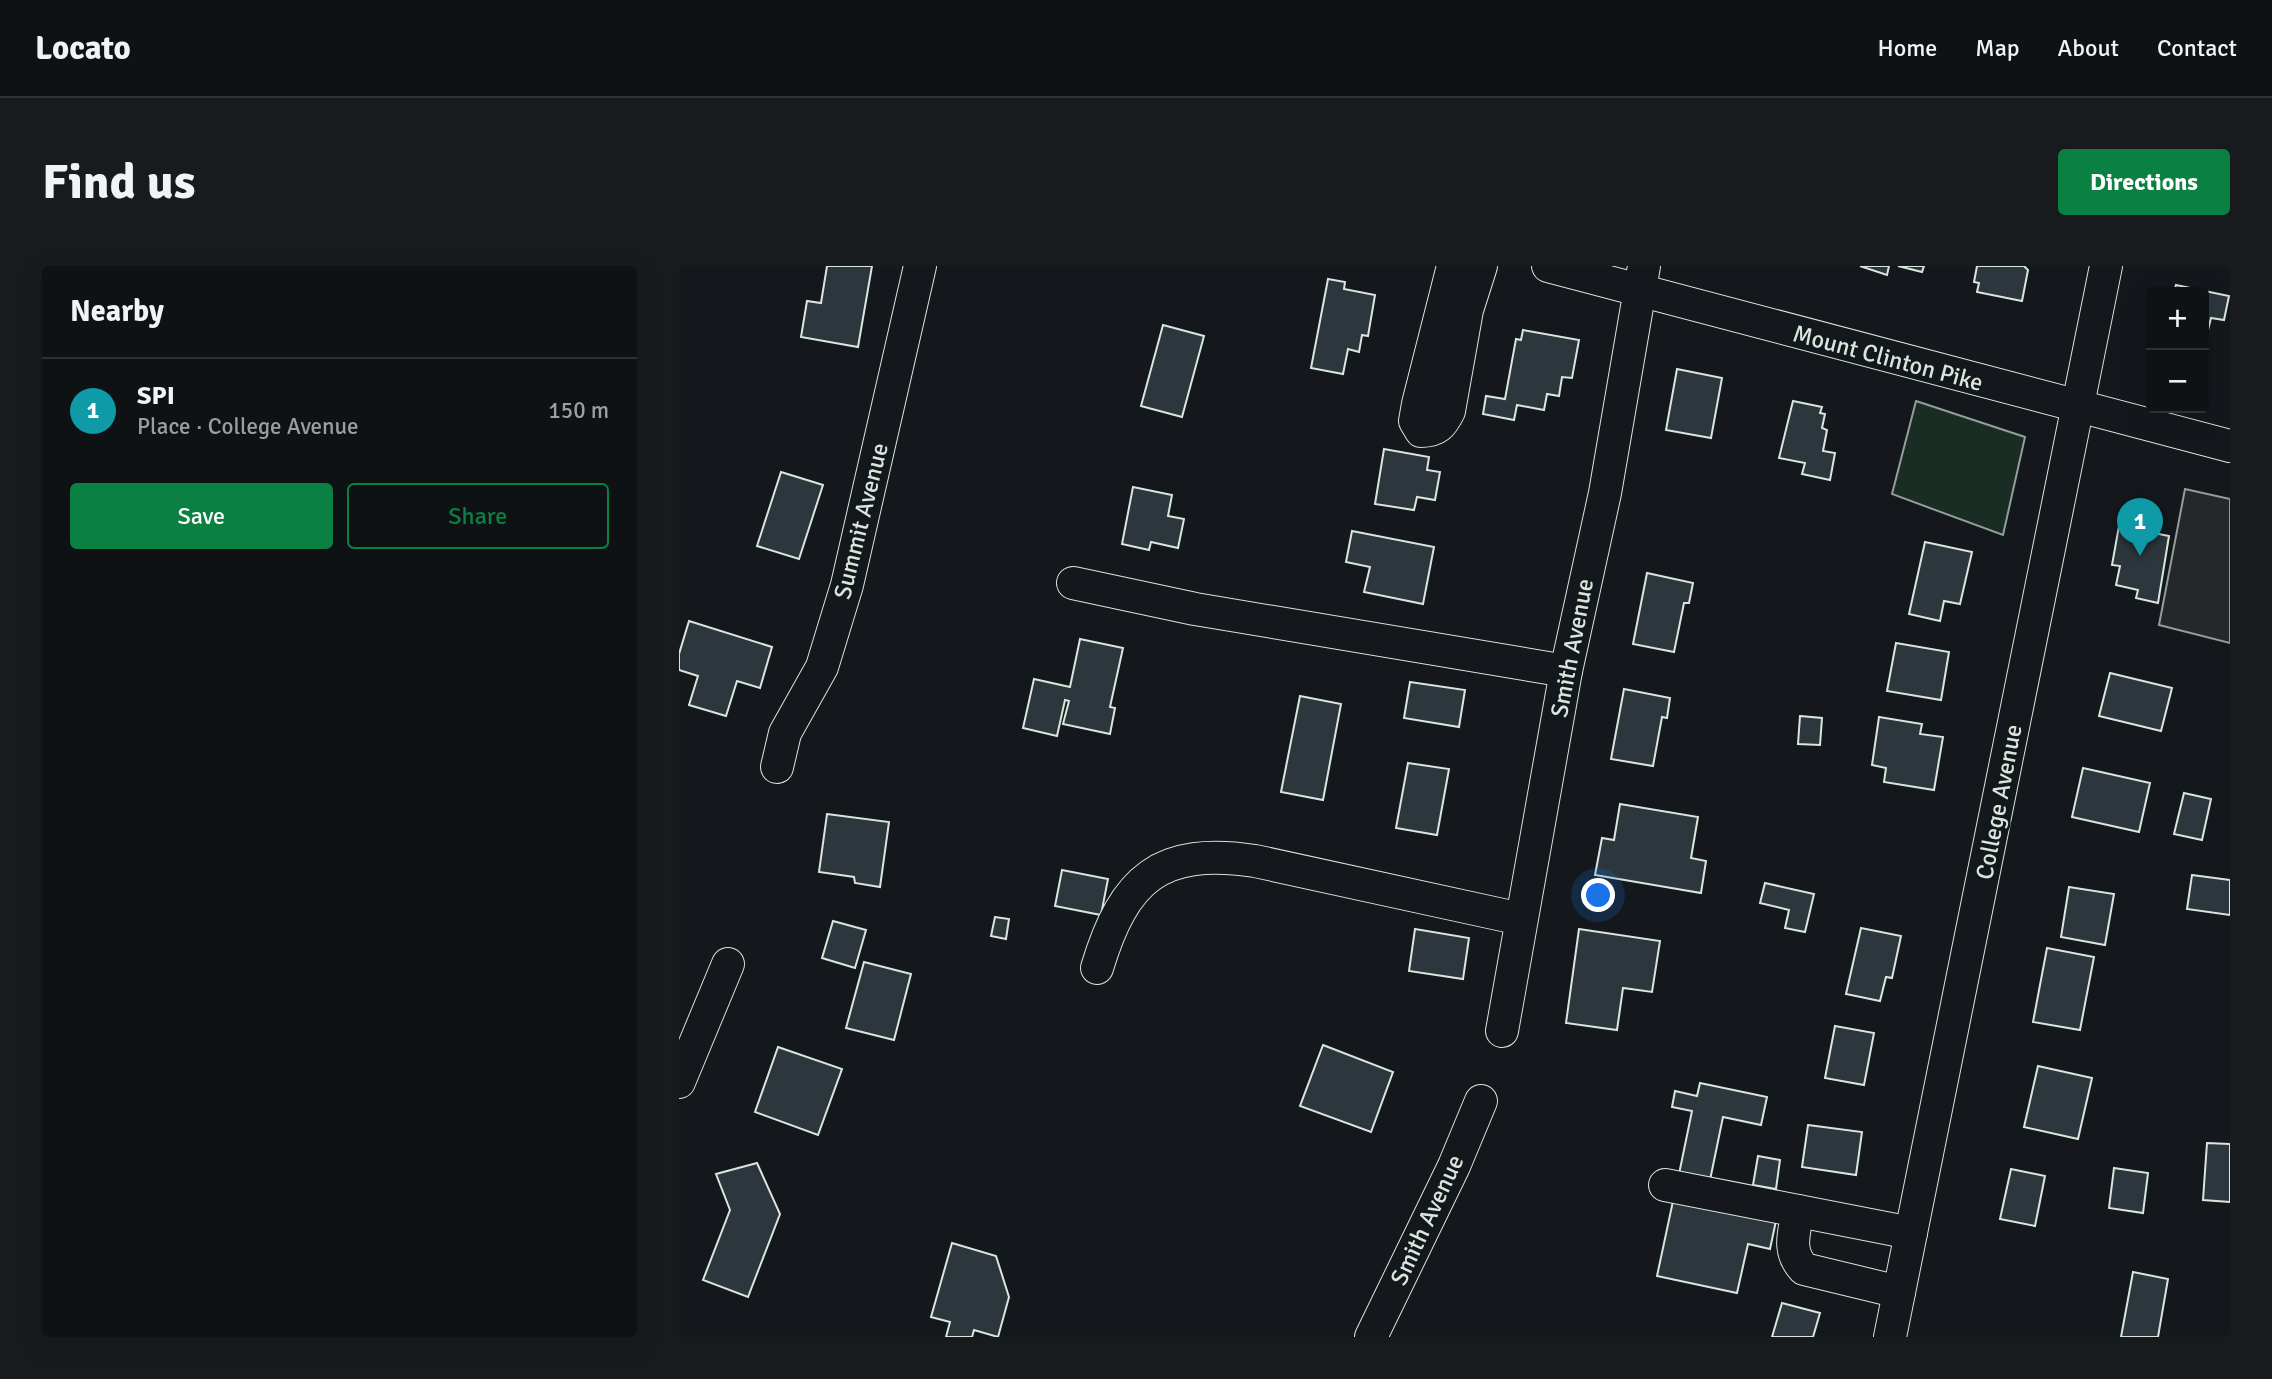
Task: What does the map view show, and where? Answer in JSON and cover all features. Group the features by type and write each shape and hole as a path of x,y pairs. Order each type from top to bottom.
{"street":[{"name":"Summit Avenue","path":"777,767 785,733 823,667 848,584 920,266"},
{"path":"1453,266 1416,413 1415,421 1421,430 1431,430 1443,425 1449,411 1467,310 1481,266"},
{"name":"Mount Clinton Pike","path":"1548,266 1641,279 2077,407 2230,446"},
{"name":"College Avenue","path":"1889,1337 1999,808 2106,266"},
{"name":"Smith Avenue","path":"1501,1031 1566,671 1605,493 1641,279"},
{"path":"1073,583 1195,610 1566,671"},
{"path":"1097,968 1110,927 1133,888 1162,870 1198,857 1221,856 1255,861 1521,919"},
{"path":"679,1082 728,964"},
{"name":"Smith Avenue","path":"1371,1337 1454,1166 1481,1101"},
{"path":"1665,1185 1910,1233"},
{"path":"1798,1211 1792,1245 1794,1259 1804,1269 1899,1292"}],"green space":[{"path":"1916,401 2025,437 2003,535 1892,494"}],"shaded area":[{"path":"2185,489 2230,499 2230,643 2159,625"}],"building":[{"path":"827,266 872,266 858,347 801,337 807,301 821,303"},
{"path":"1860,266 1889,266 1887,275"},
{"path":"1898,266 1924,266 1922,272"},
{"path":"1977,266 2024,266 2028,270 2022,301 1977,292 1979,283 1974,282"},
{"path":"1328,279 1345,282 1344,289 1375,295 1368,336 1362,335 1359,352 1348,349 1343,374 1311,368"},
{"path":"2209,292 2229,296 2224,320 2211,318 2209,326"},
{"path":"1163,325 1204,336 1182,417 1141,406"},
{"path":"1523,330 1579,340 1572,378 1562,377 1559,396 1547,394 1544,410 1517,405 1514,420 1483,414 1486,396 1505,399 1516,339 1521,340"},
{"path":"1677,369 1722,378 1711,438 1666,430"},
{"path":"1793,401 1822,407 1820,413 1825,414 1822,428 1827,430 1823,451 1835,453 1830,480 1802,474 1805,463 1779,458"},
{"path":"1384,449 1429,457 1427,470 1440,472 1435,500 1417,497 1414,510 1375,504"},
{"path":"781,472 823,485 799,559 757,546"},
{"path":"1133,487 1172,495 1168,516 1184,519 1178,548 1151,542 1149,550 1122,544"},
{"path":"2119,526 2169,536 2158,603 2136,598 2138,590 2116,585 2120,566 2112,565"},
{"path":"1352,531 1434,547 1423,604 1364,592 1370,567 1346,562"},
{"path":"1925,542 1972,552 1960,604 1944,601 1940,621 1909,614"},
{"path":"1647,573 1693,583 1689,603 1684,603 1674,652 1633,644"},
{"path":"689,621 772,647 760,688 737,681 726,716 689,705 698,676 679,670 679,654"},
{"path":"1080,639 1123,648 1110,707 1115,708 1110,734 1063,724 1069,701 1065,700 1057,736 1023,728 1034,679 1070,687"},
{"path":"1896,643 1949,652 1941,700 1887,691"},
{"path":"2110,673 2172,688 2161,731 2099,716"},
{"path":"1410,682 1465,690 1459,727 1404,718"},
{"path":"1624,689 1670,698 1667,718 1662,717 1653,766 1611,759"},
{"path":"1300,696 1341,704 1323,800 1281,792"},
{"path":"1800,716 1822,718 1820,745 1798,744"},
{"path":"1879,717 1922,724 1920,734 1943,737 1934,790 1884,782 1886,768 1872,765"},
{"path":"1408,763 1449,769 1437,835 1396,828"},
{"path":"2083,768 2150,783 2139,832 2072,817"},
{"path":"2184,793 2211,799 2202,840 2174,834"},
{"path":"1620,804 1698,817 1691,858 1706,861 1701,893 1595,875 1602,838 1614,840"},
{"path":"827,814 889,822 880,887 855,883 854,877 819,872"},
{"path":"1062,870 1108,879 1101,915 1055,906"},
{"path":"2192,875 2230,880 2230,915 2187,909"},
{"path":"1765,883 1814,894 1805,932 1785,928 1789,910 1760,903"},
{"path":"2069,887 2114,894 2105,945 2061,937"},
{"path":"995,917 1009,919 1006,939 991,936"},
{"path":"833,921 866,930 855,968 822,958"},
{"path":"1861,928 1901,936 1892,978 1886,977 1880,1001 1846,994"},
{"path":"1415,929 1469,938 1463,979 1409,971"},
{"path":"1579,929 1660,941 1652,992 1623,988 1617,1030 1566,1023"},
{"path":"2047,948 2094,957 2080,1030 2033,1022"},
{"path":"864,962 911,974 894,1040 846,1028"},
{"path":"1835,1026 1874,1033 1864,1085 1825,1078"},
{"path":"1323,1045 1393,1072 1371,1132 1300,1106"},
{"path":"778,1047 842,1069 818,1135 755,1112"},
{"path":"2038,1066 2092,1078 2078,1139 2024,1127"},
{"path":"1700,1083 1767,1097 1761,1125 1723,1117 1709,1185 1678,1179 1692,1111 1672,1107 1675,1091 1697,1096"},
{"path":"1808,1125 1862,1132 1856,1175 1802,1167"},
{"path":"2207,1143 2230,1144 2230,1202 2203,1200"},
{"path":"1758,1156 1780,1160 1776,1189 1753,1185"},
{"path":"757,1163 780,1214 748,1297 703,1280 730,1210 716,1174"},
{"path":"2114,1168 2148,1173 2143,1213 2109,1208"},
{"path":"2011,1169 2045,1176 2035,1226 2000,1219"},
{"path":"1673,1201 1777,1216 1770,1249 1748,1244 1737,1293 1657,1276"},
{"path":"952,1243 996,1256 1009,1297 998,1337 974,1330 972,1337 946,1337 950,1322 931,1317"},
{"path":"2133,1272 2168,1279 2158,1337 2121,1337"},
{"path":"1782,1303 1820,1313 1813,1337 1772,1337"}],"place":[{"name":"SPI","path":"2140,556"}]}
